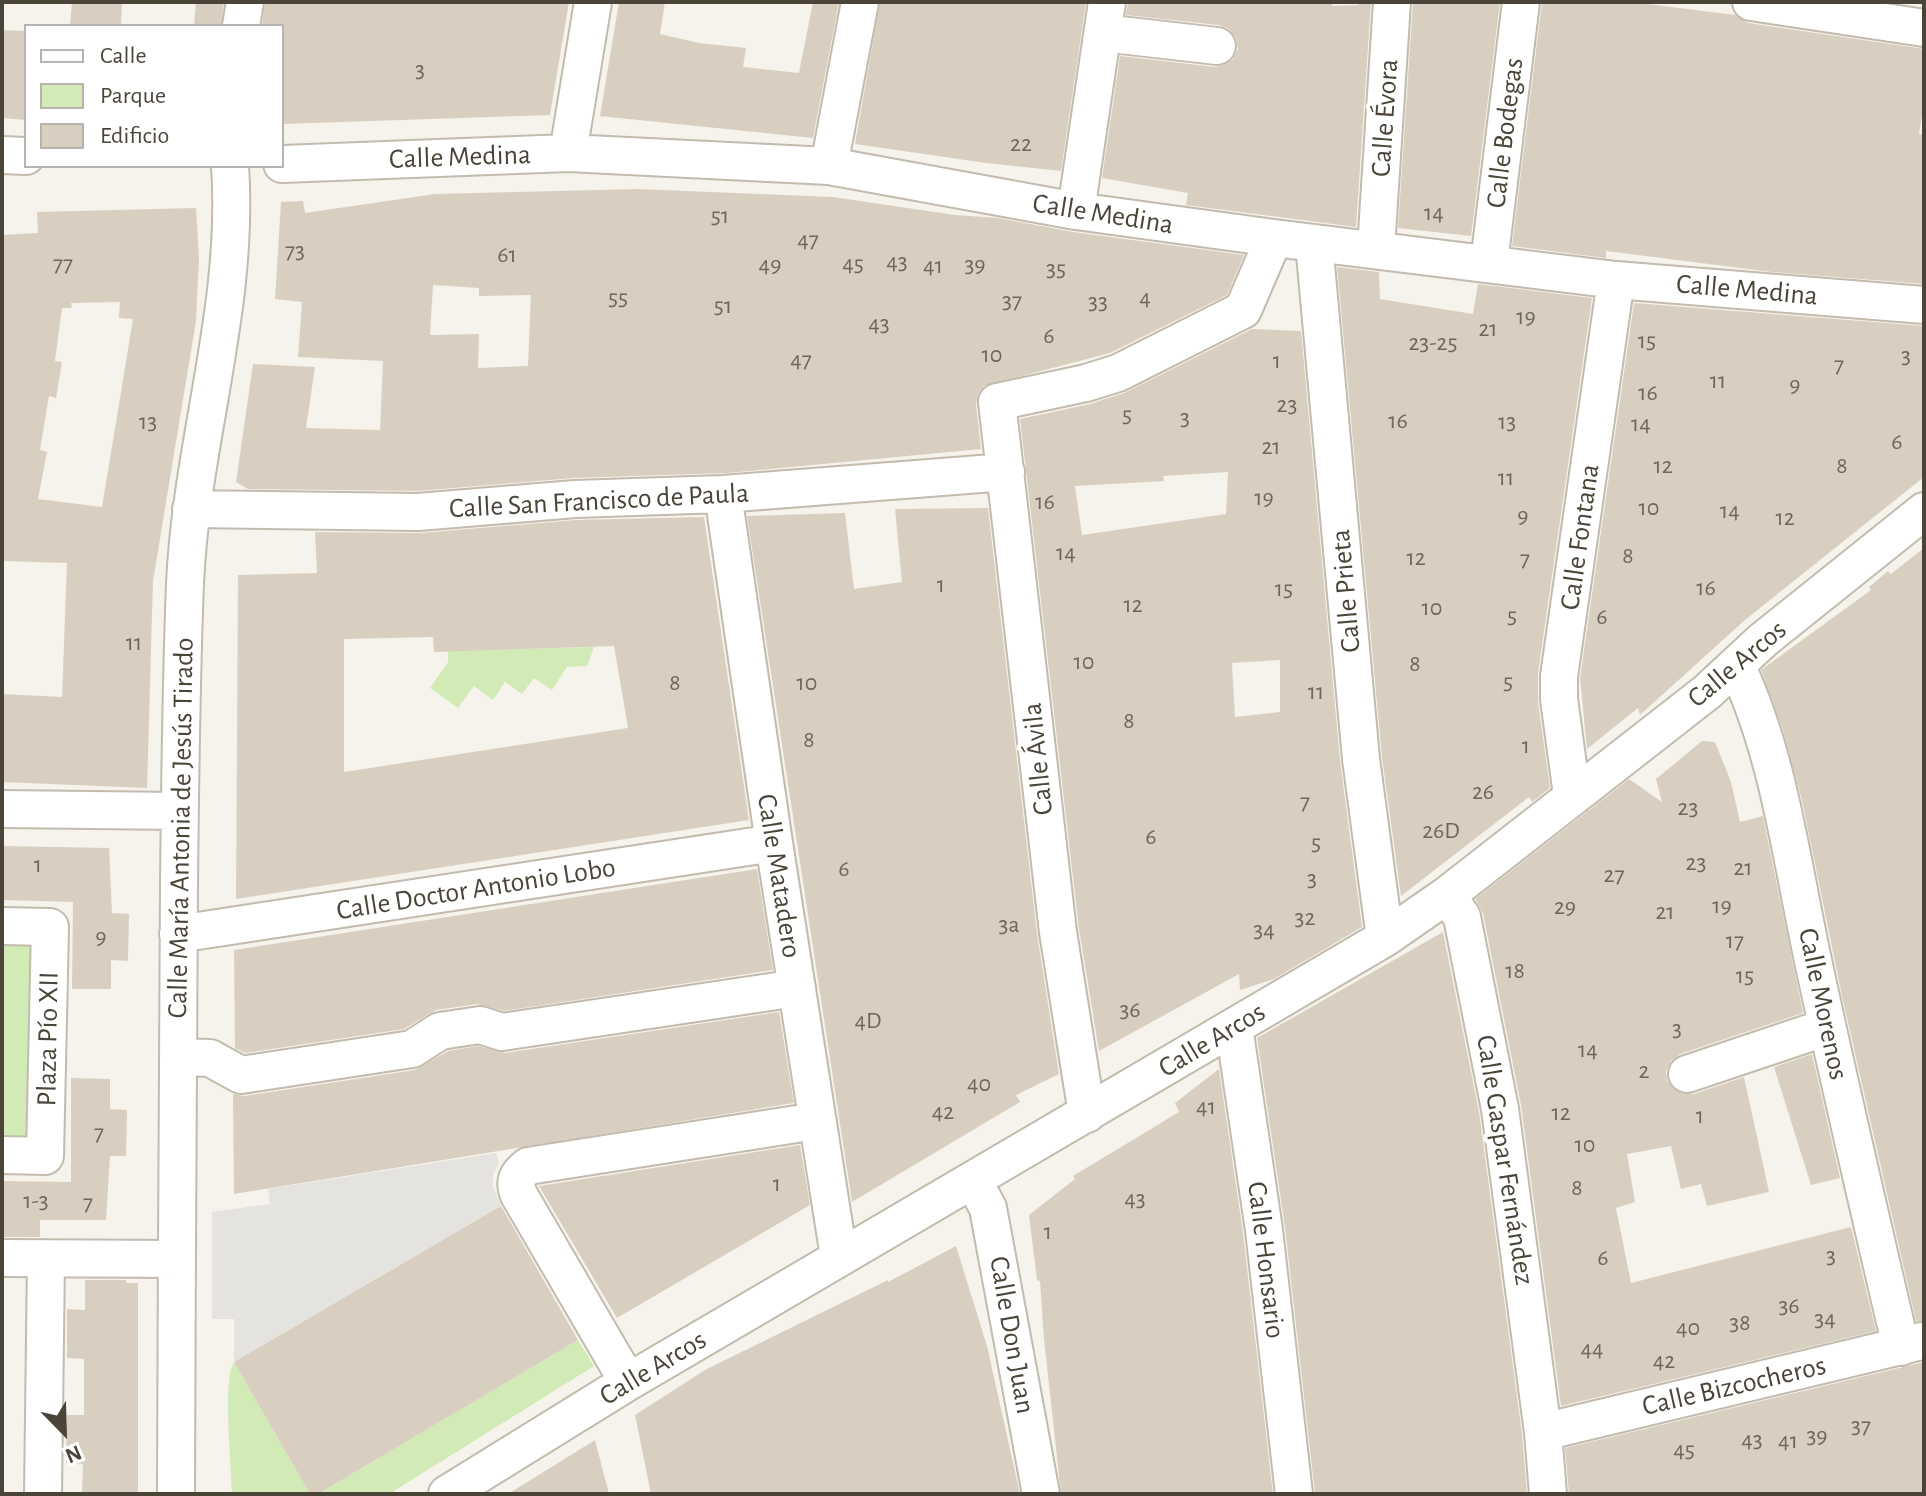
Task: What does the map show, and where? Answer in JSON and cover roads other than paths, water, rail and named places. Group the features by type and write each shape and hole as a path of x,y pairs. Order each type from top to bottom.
{"street":[{"path":"241,24 245,2"},
{"path":"568,153 593,2"},
{"path":"829,166 860,2"},
{"name":"Calle Évora","path":"1377,233 1392,2"},
{"name":"Calle Bodegas","path":"1489,263 1521,2"},
{"path":"1751,2 1924,28"},
{"path":"1076,211 1105,18 1217,46"},
{"name":"Calle Medina","path":"284,164 568,153 829,166 1076,211 1274,238 1616,280 1924,305"},
{"path":"2,155 24,156"},
{"name":"Calle María Antonia de Jesús Tirado","path":"176,1494 178,934 185,582 191,509 222,324 232,205 230,168"},
{"name":"Calle Ávila","path":"1087,1114 1058,932 997,402 1118,373 1243,310 1274,238"},
{"name":"Calle Prieta","path":"1314,243 1361,759 1385,938"},
{"name":"Calle Fontana","path":"1572,795 1559,699 1559,676 1616,280"},
{"name":"Calle San Francisco de Paula","path":"191,509 418,512 575,499 723,494 1006,472"},
{"name":"Calle Matadero","path":"723,494 839,1257"},
{"name":"Calle Arcos","path":"447,1494 628,1382 1385,938 1447,895 1707,692 1924,511"},
{"name":"Calle Morenos","path":"1736,665 1759,719 1827,1027 1912,1344"},
{"path":"2,809 180,811"},
{"name":"Calle Doctor Antonio Lobo","path":"178,934 774,843"},
{"name":"Calle Gaspar Fernández","path":"1447,895 1462,917 1500,1109 1543,1432 1548,1494"},
{"name":"Plaza Pío XII","path":"2,926 50,927 45,1156 2,1155"},
{"path":"178,1057 210,1058 241,1075 412,1049 440,1031 480,1025 502,1032 797,988"},
{"name":"Calle Honsario","path":"1234,1027 1264,1230 1294,1494"},
{"path":"1687,1074 1827,1027"},
{"path":"628,1382 519,1195 515,1185 518,1174 528,1166 816,1121"},
{"name":"Calle Don Juan","path":"973,1180 988,1208 1041,1494"},
{"path":"2,1258 177,1259"},
{"path":"43,1494 46,1259"},
{"name":"Calle Bizcocheros","path":"1543,1432 1912,1344"}]}
